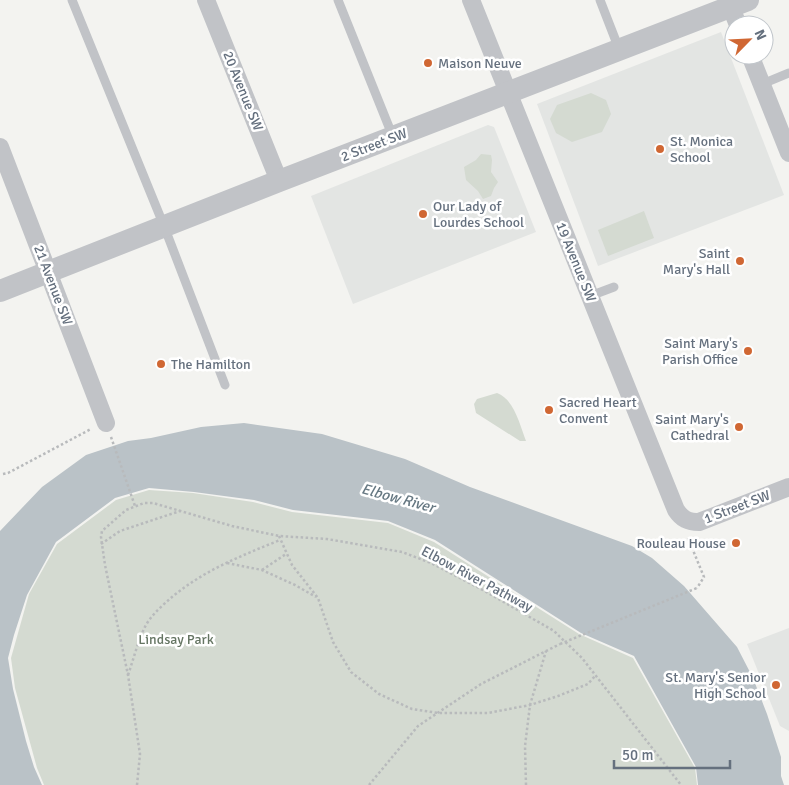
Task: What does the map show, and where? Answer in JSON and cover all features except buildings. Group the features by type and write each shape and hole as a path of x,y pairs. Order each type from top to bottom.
{"street":[{"name":"20 Avenue SW","path":"206,0 279,181"},
{"name":"19 Avenue SW","path":"472,0 676,510 685,520"},
{"name":"2 Street SW","path":"0,291 393,137 620,50 736,8"},
{"path":"754,65 789,153"},
{"name":"21 Avenue SW","path":"0,147 106,423"},
{"name":"1 Street SW","path":"685,520 699,522 789,487"}],"lane":[{"path":"72,0 164,226 224,385"},
{"path":"338,0 393,137"},
{"path":"600,0 620,50"},
{"path":"762,84 789,73"},
{"path":"590,296 614,287"}],"path":[{"path":"3,474 82,433 106,423 135,506"},
{"name":"Elbow River Pathway","path":"101,544 102,531 116,517 135,506 154,503 279,538 327,539 370,546 402,552 431,563 554,631 582,658 681,785"},
{"path":"137,785 140,754 128,675 101,544 120,531 181,510"},
{"path":"128,675 147,624 159,608 184,588 225,562 279,538 292,565 318,598 334,642 351,672 379,694 412,709 438,713 488,712 530,705 588,684 595,675"},
{"path":"369,785 418,726 481,684 560,644 697,588 704,577 688,540"},
{"path":"262,570 286,554"},
{"path":"225,562 262,570 318,598"},
{"path":"525,784 525,746 530,705 546,651"}],"shaded area":[{"name":"St. Monica School","path":"721,32 724,40 724,65 734,65 784,195 598,266 537,104"},
{"name":"Our Lady of Lourdes School","path":"488,125 494,127 536,232 353,304 311,196"},
{"name":"St. Mary's Senior High School","path":"789,628 789,731 780,726 747,644"}],"green space":[{"path":"591,93 606,100 611,114 602,132 572,142 556,133 550,119 557,105"},
{"path":"481,154 491,155 491,172 498,182 491,196 483,199 478,191 466,180 464,167 476,160"},
{"path":"644,211 654,238 608,256 598,230"},
{"path":"497,393 503,396 512,407 519,420 526,441 520,441 476,413 474,404 477,399"},
{"name":"Lindsay Park","path":"149,490 193,493 253,502 292,512 388,523 434,542 579,634 633,658 695,768 697,785 44,785 37,768 15,688 11,658 29,594 57,544 116,500"}],"water":[{"name":"Elbow River","path":"244,423 322,434 405,459 470,487 632,546 652,558 684,586 737,647 753,678 767,714 781,757 781,776 784,785 698,785 696,767 634,656 581,633 435,540 388,521 293,510 254,500 149,488 115,498 56,542 27,595 8,658 13,689 26,741 42,785 0,785 0,531 42,487 86,455 128,441 201,427"}],"place":[{"name":"Maison Neuve","path":"428,63"},
{"name":"St. Monica School","path":"660,149"},
{"name":"Our Lady of Lourdes School","path":"423,214"},
{"name":"Saint Mary's Hall","path":"740,261"},
{"name":"Saint Mary's Parish Office","path":"748,351"},
{"name":"The Hamilton","path":"161,364"},
{"name":"Sacred Heart Convent","path":"549,410"},
{"name":"Saint Mary's Cathedral","path":"739,427"},
{"name":"Rouleau House","path":"736,543"},
{"name":"St. Mary's Senior High School","path":"776,685"}]}
